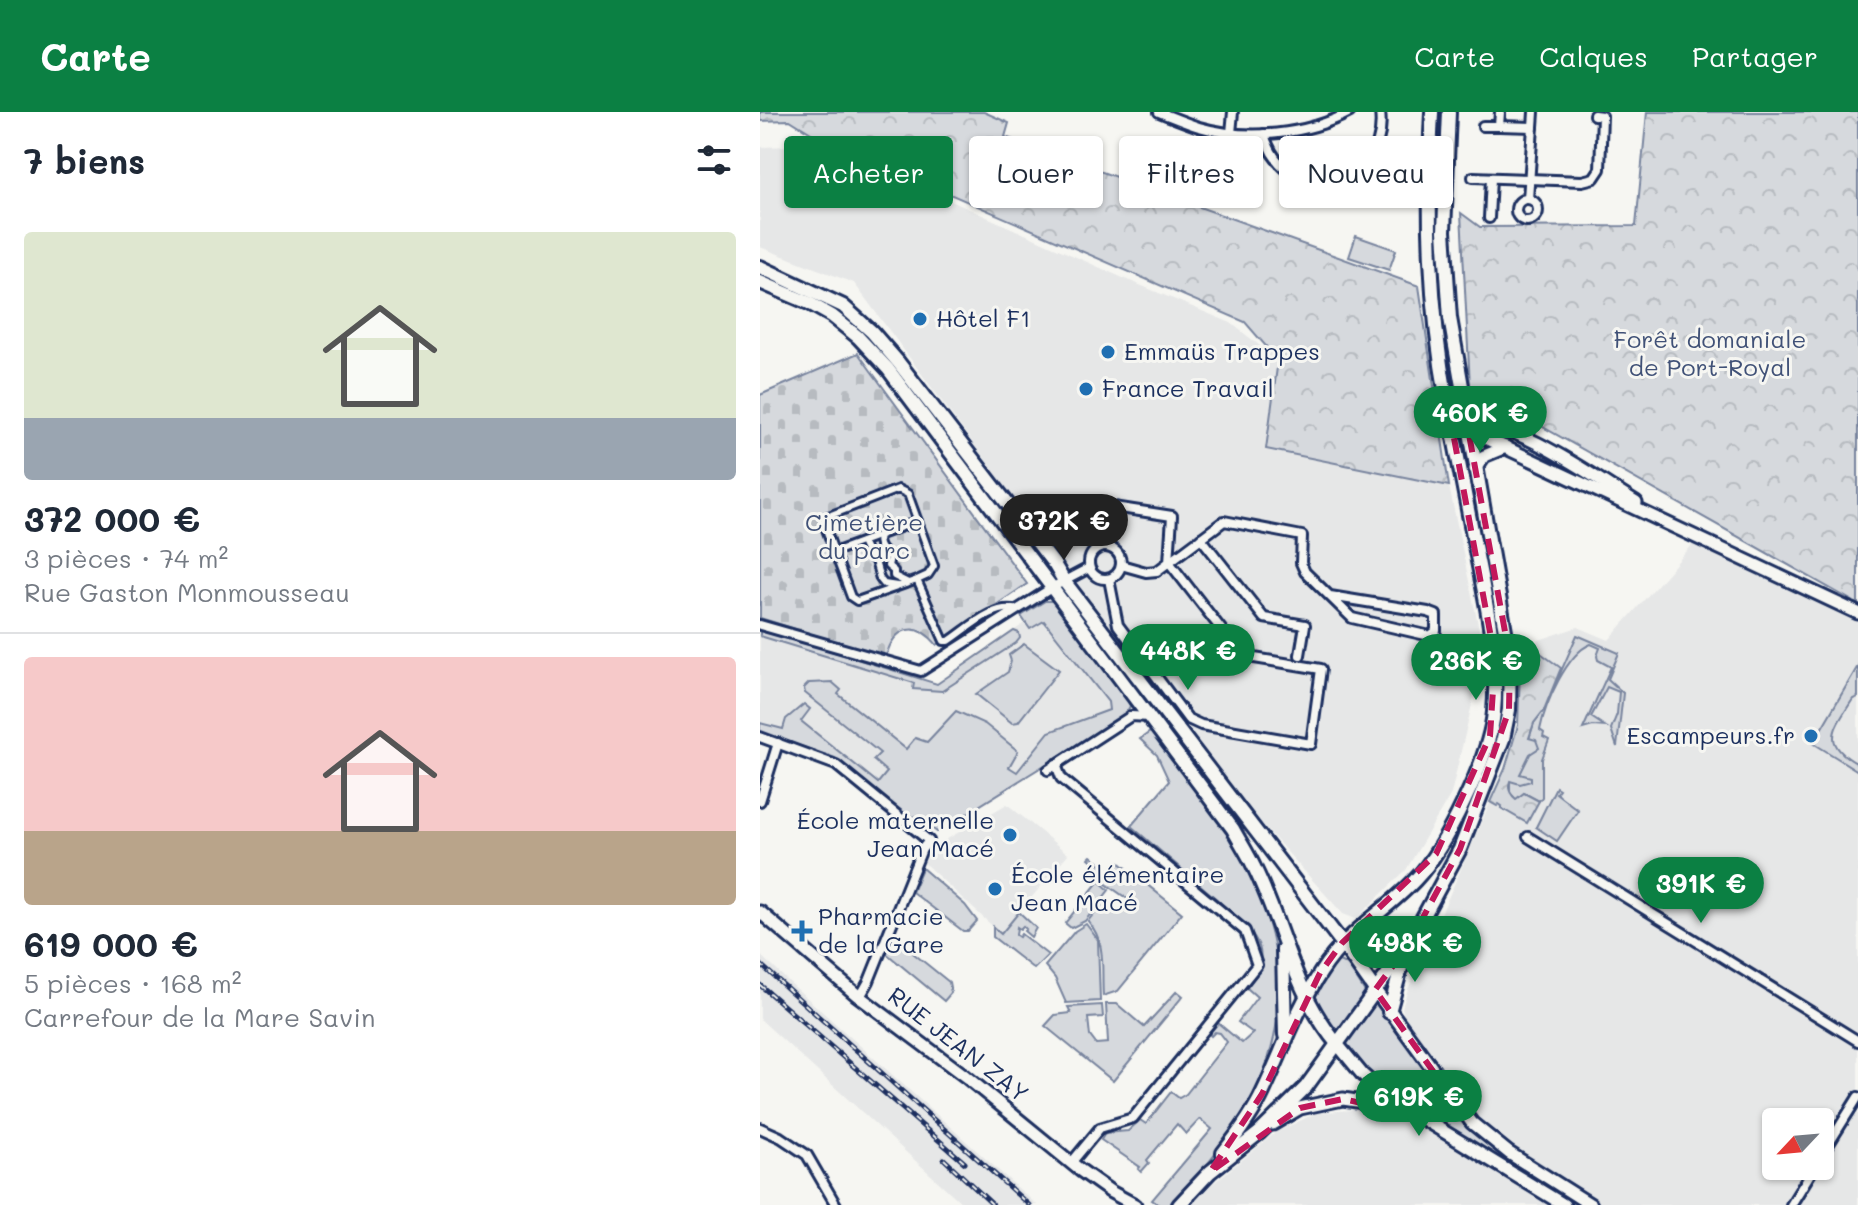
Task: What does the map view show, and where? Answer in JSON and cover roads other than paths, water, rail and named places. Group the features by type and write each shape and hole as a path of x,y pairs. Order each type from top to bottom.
{"main road":[{"path":"1179,1205 1210,1172 1238,1134 1262,1094 1285,1038 1306,999 1342,943 1415,880 1436,854 1453,826 1490,736 1494,712 1495,659 1439,355 1429,256 1432,112"},
{"path":"1210,1172 1259,1133 1306,1087 1407,947 1460,849 1503,739 1509,710 1510,659 1450,318 1444,231 1449,112"},
{"path":"760,267 832,316 858,337 888,369 1342,943 1375,990"},
{"path":"760,274 795,291"},
{"path":"760,282 795,291"},
{"path":"760,293 795,291"},
{"path":"1462,399 1490,422"},
{"path":"1058,584 1137,699 1233,829 1255,868 1306,999 1338,1045"},
{"path":"1282,941 1285,1038"},
{"path":"1389,1012 1407,947"}],"street":[{"path":"1159,112 1201,128 1264,134 1323,124 1350,112"},
{"path":"1231,133 1233,112"},
{"path":"1264,134 1276,160 1298,179 1341,180 1369,161 1381,131 1380,112"},
{"path":"1499,126 1500,112"},
{"path":"1528,199 1534,112"},
{"path":"1473,177 1582,181 1594,178 1600,169 1602,116 1594,115"},
{"path":"1483,126 1533,127"},
{"path":"1489,218 1491,178"},
{"path":"1451,422 1467,425 1490,422 1566,460 1656,518"},
{"path":"1467,425 1506,447 1858,613"},
{"path":"1475,469 1484,456 1506,447"},
{"path":"898,489 908,494 918,521 934,566 928,575 857,601 851,597 824,524 826,517 898,489"},
{"path":"1109,579 1118,625 1188,719 1201,725 1311,744 1321,669 1242,656 1169,562 1172,516 1114,507"},
{"path":"834,552 918,521"},
{"path":"1121,565 1146,572 1157,571 1224,521 1302,536 1301,563 1305,572 1352,618 1430,636 1436,631 1436,615 1428,612 1330,596"},
{"path":"879,535 883,559 904,585"},
{"path":"1201,538 1264,618 1305,625 1300,655"},
{"path":"862,542 877,564 884,584 904,585"},
{"path":"1102,547 1117,551 1121,565 1117,574 1109,579 1099,578 1089,568 1092,552 1102,547"},
{"path":"760,625 921,671 1058,584 1089,568"},
{"path":"917,580 946,642 995,611 1002,608 1017,610"},
{"path":"1131,716 1137,699"},
{"path":"1071,1163 1100,1128 1133,1118 1257,965 1245,931 1061,778 1052,767 1131,716 1150,717"},
{"path":"760,737 836,765 929,841 922,849 860,997"},
{"path":"760,801 778,743"},
{"path":"1528,837 1858,1041"},
{"name":"RUE JEAN ZAY","path":"760,912 860,997 965,1076 1071,1163 1135,1205"},
{"path":"1375,990 1472,1123 1509,1153 1591,1205"},
{"path":"1338,1045 1362,1074 1389,1098 1564,1205"},
{"path":"1411,1112 1427,1090 1445,1088"},
{"path":"1834,1136 1858,1097"},
{"path":"1259,1133 1300,1108 1343,1099 1373,1102 1411,1112"},
{"path":"760,1128 807,1155 836,1205"},
{"path":"1791,1205 1806,1180"}],"railway":[{"path":"760,964 1029,1205"},
{"path":"760,985 965,1163"},
{"path":"944,1159 993,1205"}],"place":[{"name":"Hôtel F1","path":"920,319"},
{"name":"Emmaüs Trappes","path":"1108,352"},
{"name":"France Travail","path":"1086,389"},
{"name":"Escampeurs.fr","path":"1811,736"},
{"name":"École maternelle Jean Macé","path":"1010,835"},
{"name":"École élémentaire Jean Macé","path":"995,889"},
{"name":"Pharmacie de la Gare","path":"802,931"}],"park label":[{"name":"Forêt domaniale de Port-Royal","path":"1710,354"},
{"name":"Cimetière du parc","path":"864,537"}]}
